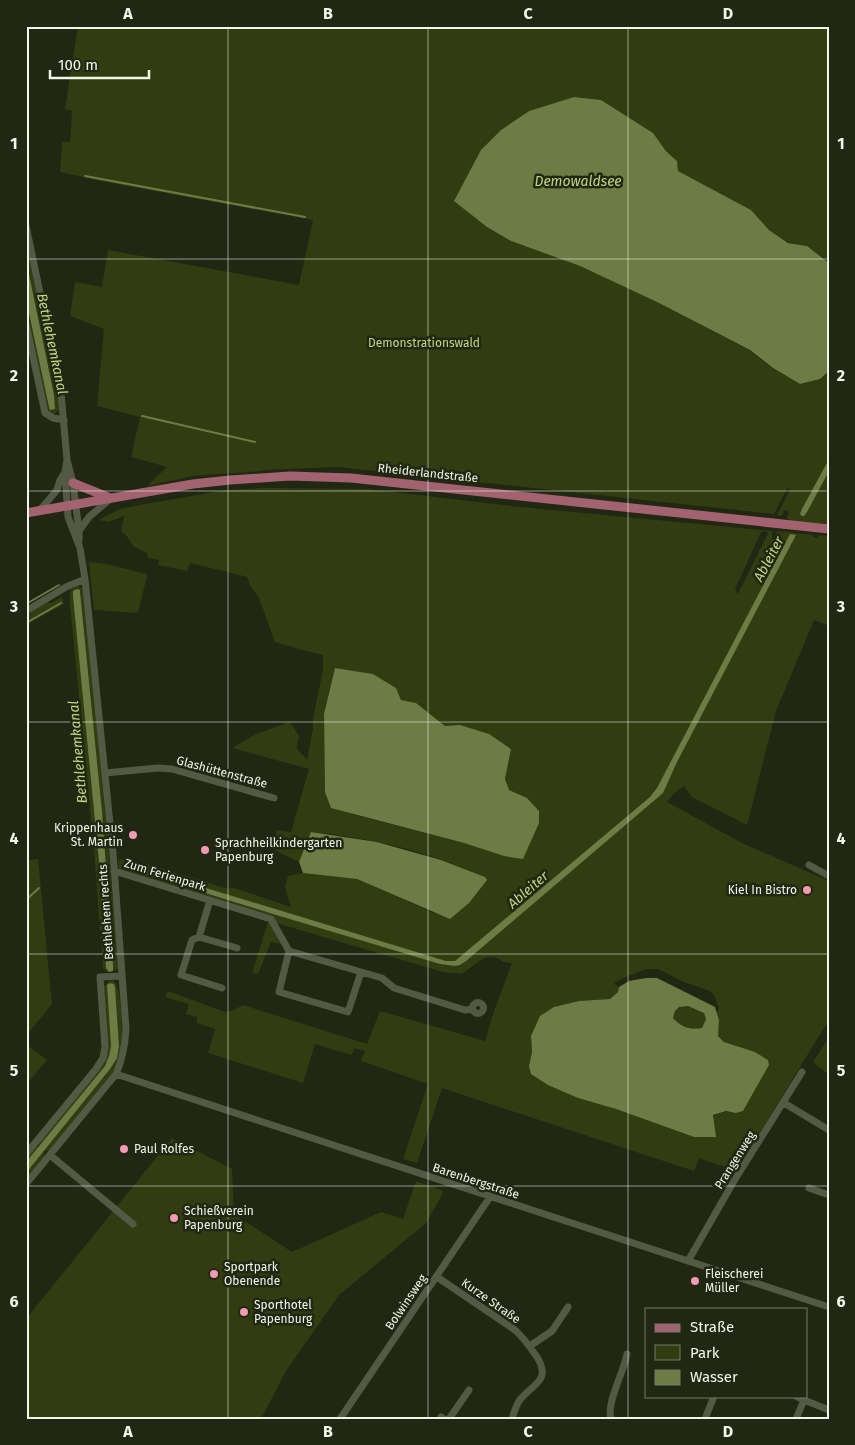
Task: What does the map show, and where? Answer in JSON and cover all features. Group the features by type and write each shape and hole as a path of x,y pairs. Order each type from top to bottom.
{"main road":[{"name":"Rheiderlandstraße","path":"26,512 193,484 290,476 351,478 829,529"},
{"path":"73,483 111,498"}],"street":[{"name":"Bethlehem rechts","path":"26,226 61,393 68,460 73,483 68,517 80,548"},
{"path":"26,324 45,413 54,418 64,420"},
{"name":"Bethlehem rechts","path":"40,510 57,490 68,460"},
{"name":"Bethlehem rechts","path":"26,1184 116,1074 123,1056 126,1029 105,773 85,579 80,548 80,531 71,505 65,472"},
{"path":"80,531 89,517 111,498"},
{"path":"26,611 66,587 85,579"},
{"name":"Glashüttenstraße","path":"105,773 158,768 172,769 274,798"},
{"path":"809,865 829,876"},
{"name":"Zum Ferienpark","path":"114,871 271,919 289,951"},
{"name":"Zum Ferienpark","path":"210,900 199,937 192,940 181,975 222,988"},
{"path":"199,937 237,948"},
{"path":"360,972 348,1012 278,992 289,951 382,978 394,988 465,1010 473,1009"},
{"path":"26,1154 100,1064 105,1047 100,977 122,976"},
{"name":"Prangenweg","path":"688,1261 734,1181 802,1072"},
{"name":"Barenbergstraße","path":"116,1074 829,1308"},
{"path":"784,1103 829,1130"},
{"path":"50,1155 134,1224"},
{"path":"809,1188 829,1195"},
{"name":"Bolwinsweg","path":"340,1419 490,1197"},
{"name":"Kurze Straße","path":"437,1277 515,1330 530,1346 542,1366 543,1373 540,1380 519,1401 512,1419"},
{"path":"530,1346 552,1330 568,1307"},
{"path":"611,1419 610,1407 627,1354"},
{"path":"449,1419 469,1390"},
{"path":"705,1419 713,1398"},
{"path":"800,1398 829,1410"},
{"path":"796,1419 804,1400"},
{"path":"440,1419 441,1417 444,1419"}],"green space":[{"name":"Demonstrationswald","path":"78,26 829,26 829,262 807,246 788,242 769,230 751,210 678,171 677,161 652,133 601,100 574,97 529,111 501,130 481,150 487,227 511,241 580,266 659,303 749,350 772,368 800,384 820,379 829,371 829,525 790,521 787,518 789,511 785,510 781,516 777,515 790,490 787,488 774,514 339,467 263,470 193,476 147,486 167,467 131,457 140,417 97,406 104,329 70,316 75,282 102,287 108,250 299,285 313,220 60,172 62,142 70,142 72,111 65,109"},
{"path":"26,241 60,408 55,414 50,414 45,407 26,316"},
{"path":"263,488 367,489 521,507 771,531 772,539 775,539 777,531 814,535 813,537 817,538 819,535 829,536 829,626 814,620 776,711 747,825 692,797 684,786 673,794 667,802 742,843 829,881 829,1020 736,1171 699,1158 694,1171 442,1088 417,1163 403,1159 428,1084 361,1061 365,1051 355,1048 351,1055 315,1044 303,1083 208,1053 215,1029 197,1023 197,1017 186,1014 189,1004 165,997 168,991 225,1012 243,1005 367,1044 380,1011 485,1041 512,963 488,957 482,959 462,974 443,972 276,923 119,871 119,859 143,863 223,887 234,888 291,907 285,887 288,876 303,873 357,879 434,913 484,877 442,860 410,850 377,842 327,834 311,832 299,862 272,849 277,830 291,832 309,769 232,748 256,734 290,722 299,736 297,749 307,760 323,670 323,655 275,642 259,598 247,577 190,563 187,571 158,565 159,560 148,558 147,553 133,546 121,531 124,516 108,522 99,520 120,509 226,490","holes":["765,531 768,533 738,594 735,589 761,532","335,668 373,674 396,688 401,700 416,703 445,726 460,725 511,748 505,779 509,790 527,798 539,811 539,823 504,856 464,843 352,814 325,792 324,714","646,969 658,969 684,982 710,991 714,995 719,1008 717,1013 719,1020 718,1036 724,1042 755,1052 768,1060 769,1065 743,1111 727,1112 715,1116 694,1137 616,1109 578,1098 529,1066 532,1052 531,1036 554,1007 579,1001 610,999 618,992 619,987 614,984"]},
{"path":"89,562 107,564 146,574 138,613 94,610"},
{"path":"78,586 84,591 118,968 117,970 107,972 103,968 94,851 70,604 71,589"},
{"path":"62,597 64,604 26,625 26,614 46,602 51,603"},
{"path":"38,859 52,1004 26,1036 26,860"},
{"path":"268,922 270,922 281,944 271,942 258,974 252,973"},
{"path":"112,980 115,982 119,996 121,1016 122,1045 117,1063 112,1073 50,1150 44,1151 45,1155 26,1179 26,1158 36,1146 40,1146 38,1144 101,1066 104,986"},
{"path":"688,1006 704,1013 706,1019 702,1028 686,1027 679,1024 673,1018 675,1011 679,1007"},
{"path":"829,1037 829,1075 813,1062"},
{"path":"26,1044 47,1060 26,1085"},
{"name":"Sportpark Obenende","path":"172,1138 232,1169 234,1214 292,1252 381,1212 403,1219 416,1181 444,1191 426,1223 339,1295 286,1371 261,1419 26,1419 26,1319"}],"water":[{"name":"Demowaldsee","path":"574,97 601,100 653,133 666,151 677,161 678,171 751,210 769,230 788,243 807,246 829,263 829,371 820,379 800,384 773,368 750,350 659,303 580,266 511,241 487,227 454,201 481,150 501,130 529,111"},
{"path":"26,260 54,395 55,409 50,410 26,299"},
{"path":"829,459 829,471 807,512 802,516 800,514 802,509"},
{"path":"790,534 796,535 677,762 663,793 460,965 440,964 122,867 124,863 446,961 455,961 650,797 657,788"},
{"path":"80,590 102,812 113,966 113,971 109,972 106,968 100,872 73,596 73,591"},
{"path":"335,668 373,674 396,688 401,700 416,703 445,726 460,725 489,734 511,749 505,779 509,790 527,798 539,811 539,823 523,859 504,856 464,843 331,808 325,792 324,714"},
{"path":"311,832 377,842 441,860 485,877 487,880 469,903 450,919 357,879 303,873 299,862"},
{"path":"657,978 715,1007 719,1020 718,1036 724,1042 755,1052 768,1060 769,1065 743,1111 736,1113 726,1111 713,1115 716,1137 694,1137 616,1109 578,1098 548,1085 531,1074 529,1066 532,1052 531,1036 540,1016 554,1007 579,1001 610,999 618,992 619,987 629,981","holes":["688,1006 704,1013 706,1019 702,1028 686,1027 679,1024 673,1018 675,1011 679,1007"]},
{"path":"110,983 114,984 115,988 119,1046 117,1058 26,1173 26,1162 105,1066 111,1046 107,985"}],"waterway":[{"path":"85,176 305,217"},
{"path":"142,416 255,442"},
{"path":"26,604 59,585"},
{"path":"26,623 61,603"},
{"path":"26,900 39,888"}],"place":[{"name":"Krippenhaus St. Martin","path":"133,835"},
{"name":"Sprachheilkindergarten Papenburg","path":"205,850"},
{"name":"Kiel In Bistro","path":"807,890"},
{"name":"Paul Rolfes","path":"124,1149"},
{"name":"Schießverein Papenburg","path":"174,1218"},
{"name":"Sportpark Obenende","path":"214,1274"},
{"name":"Fleischerei Müller","path":"695,1281"},
{"name":"Sporthotel Papenburg","path":"244,1312"}],"water label":[{"name":"Bethlehemkanal","path":"52,344"},
{"name":"Ableiter","path":"769,559"},
{"name":"Bethlehemkanal","path":"78,752"},
{"name":"Ableiter","path":"528,890"}]}
